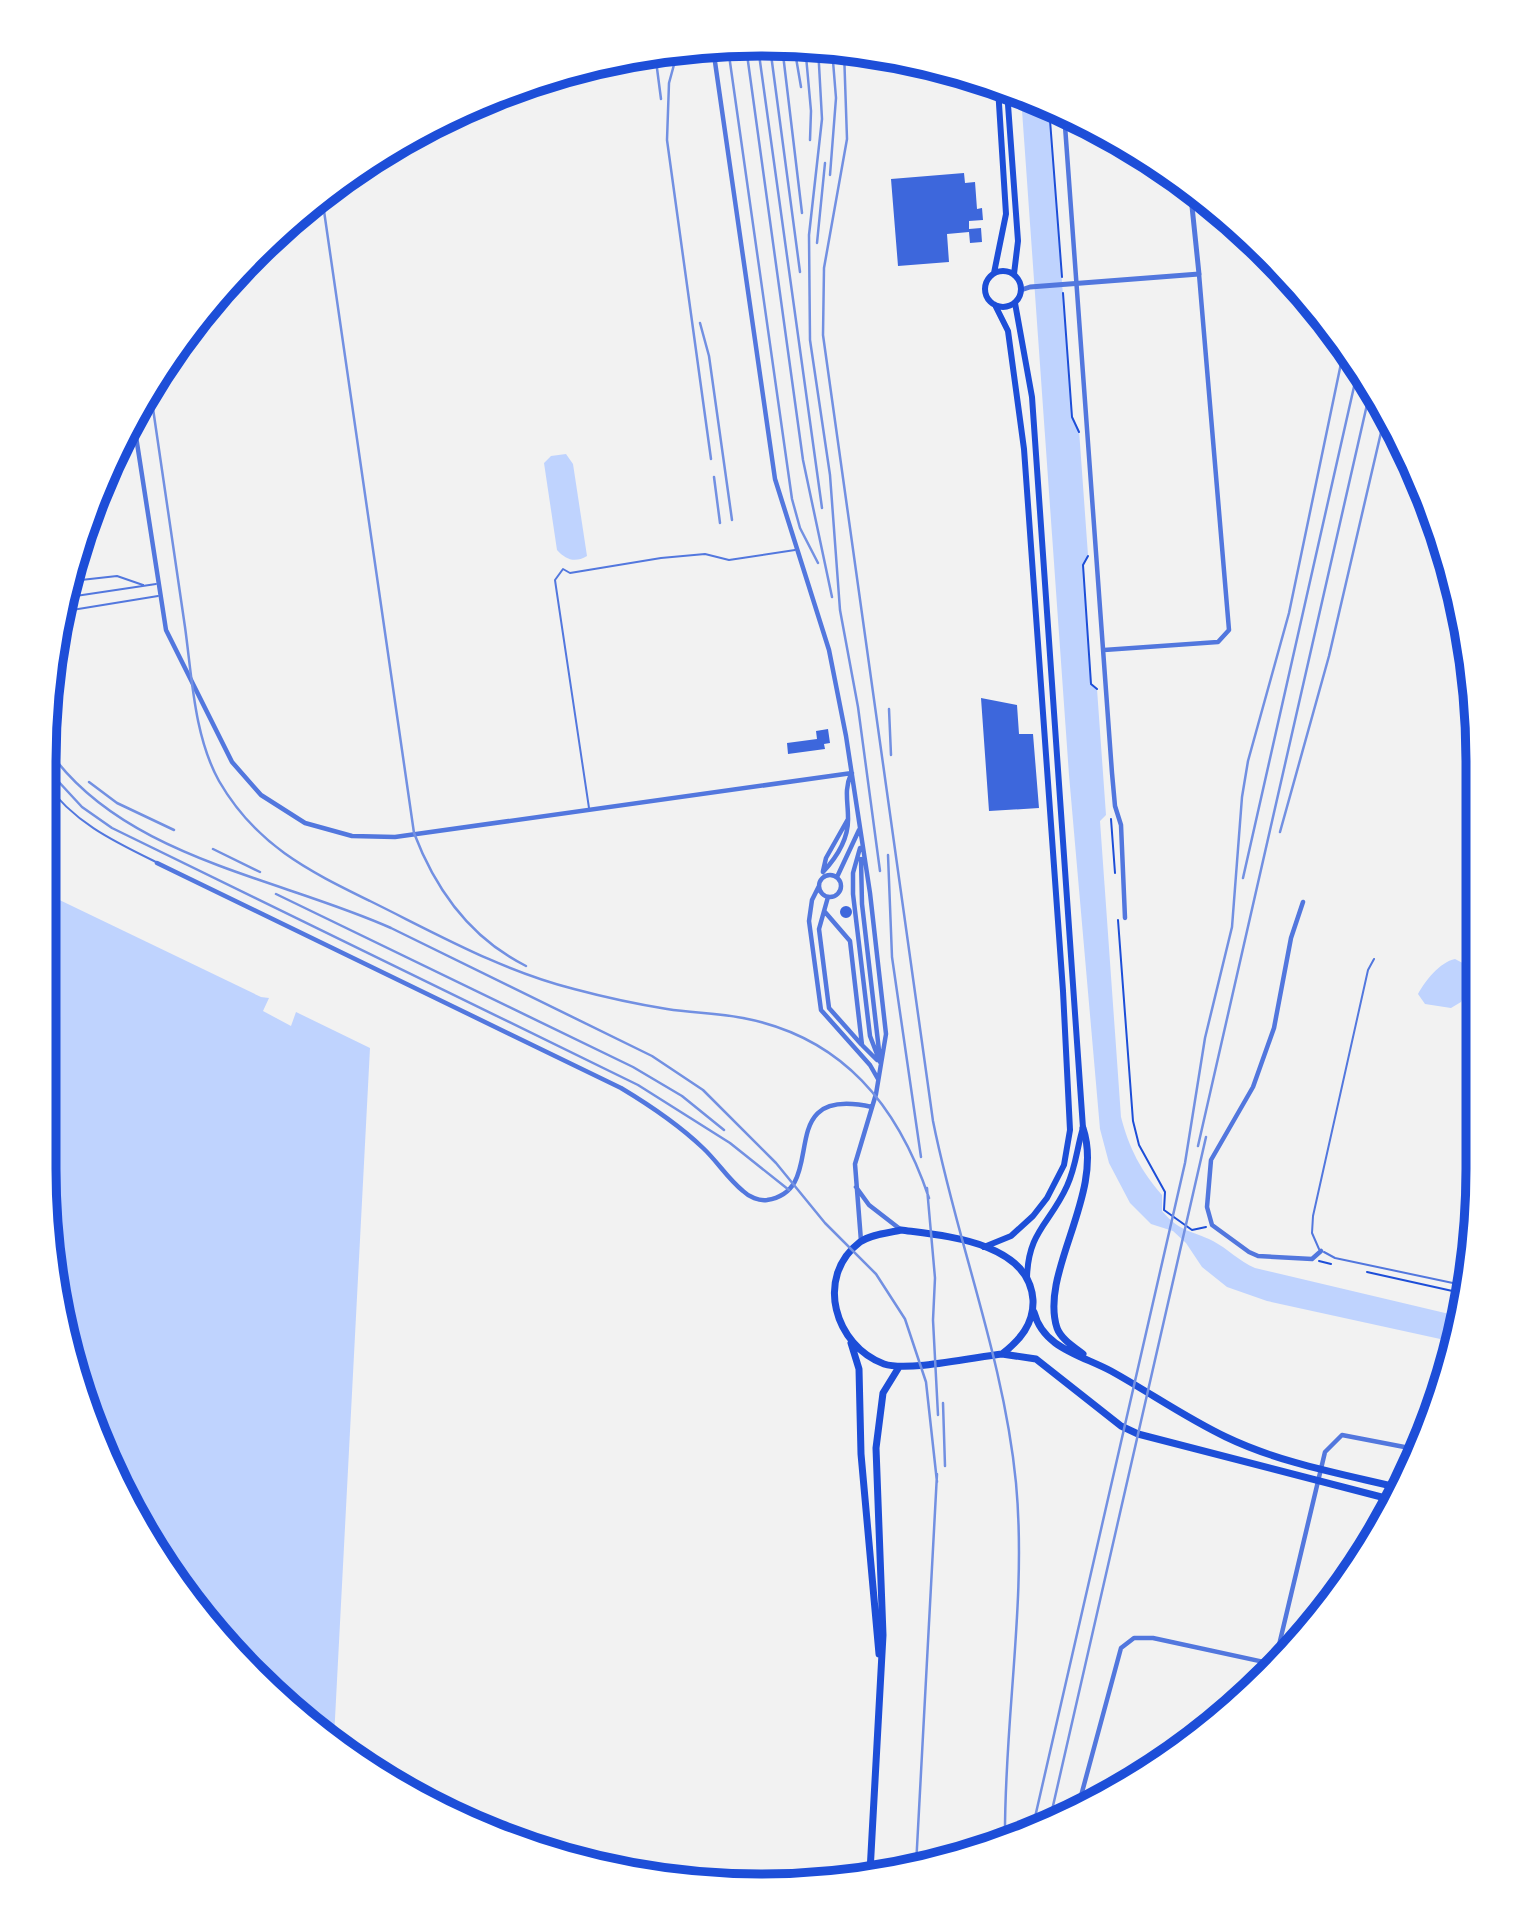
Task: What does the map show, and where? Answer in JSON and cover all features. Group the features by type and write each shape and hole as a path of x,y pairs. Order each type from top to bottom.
{"main road":[{"path":"984,1247 1011,1236 1047,1198 1064,1165 1070,1130 1062,964 1024,449 1008,331 995,305 984,291 986,280 994,272 1006,214 999,97"},
{"path":"1008,101 1018,241 1014,274 1021,287 1015,303 1032,397 1083,1128 1087,1139 1084,1190 1058,1281 1055,1312 1057,1329 1091,1362"},
{"path":"994,272 1004,270 1014,274"},
{"path":"995,305 1005,307 1015,303"},
{"path":"1083,1128 1067,1186 1032,1242 1027,1255 1027,1278 1033,1312 1044,1335 1055,1344 1110,1371 1226,1437 1302,1463 1391,1486"},
{"path":"1027,1278 1015,1263 971,1242 901,1230 861,1241 849,1254 837,1277 834,1294 839,1323 851,1342 863,1354 899,1367 999,1354 1036,1359 1121,1426 1160,1440 1384,1498"},
{"path":"999,1354 1026,1330 1033,1312"},
{"path":"851,1342 859,1369 861,1454 880,1671"},
{"path":"870,1865 883,1635 877,1428 883,1393 899,1367"}],"street":[{"path":"714,58 775,479 794,550 829,650 852,773 860,826 862,904 880,1063"},
{"path":"1065,125 1114,795 1122,847 1125,918"},
{"path":"1104,650 1218,642 1229,630 1192,203"},
{"path":"1021,287 1199,274"},
{"path":"136,436 159,596 166,630 176,653 232,762 261,795 305,823 331,832 372,838 852,773"},
{"path":"852,773 846,784 849,818 845,837 812,900 809,921 821,1010 870,1065 878,1080"},
{"path":"828,897 835,896 840,890 837,877 860,826"},
{"path":"861,844 853,873 853,894 870,1037 880,1063"},
{"path":"861,844 886,1034 872,1107 855,1164 861,1241"},
{"path":"157,863 621,1088 677,1125 743,1191 760,1200 780,1196 794,1184 814,1116 823,1107 848,1101 872,1107"},
{"path":"823,875 837,877"},
{"path":"819,886 828,897"},
{"path":"828,897 819,929 829,1008 880,1063"},
{"path":"1303,902 1291,938 1274,1028 1253,1087 1212,1160 1207,1207 1212,1225 1258,1256 1311,1259 1321,1251"},
{"path":"825,912 850,941 862,1045"},
{"path":"856,1186 869,1205 901,1230"},
{"path":"1277,1649 1325,1452 1342,1435 1408,1448"},
{"path":"1081,1797 1121,1648 1134,1638 1153,1638 1266,1661"}],"lane":[{"path":"590,810 555,580 563,569 570,573 661,558 705,554 736,559 794,550"},
{"path":"80,581 117,576 144,585"},
{"path":"76,596 157,583"},
{"path":"73,610 159,596"},
{"path":"56,794 77,818 113,841 157,863"},
{"path":"1374,959 1368,970 1312,1216 1314,1244 1335,1258 1456,1284"}],"path":[{"path":"1050,119 1072,417 1079,430 1080,443"},
{"path":"1088,555 1083,565 1091,684 1097,689"},
{"path":"1311,1259 1337,1265"},
{"path":"1363,1271 1455,1291"}],"water":[{"path":"1022,106 1050,119 1072,417 1079,430 1088,555 1083,565 1091,684 1097,689 1106,815 1100,821 1121,1117 1128,1139 1142,1168 1162,1195 1162,1211 1181,1227 1213,1241 1255,1268 1450,1314 1445,1340 1267,1301 1227,1287 1202,1267 1186,1243 1173,1231 1151,1224 1130,1203 1109,1163 1100,1129 1069,775"},
{"path":"566,454 573,464 587,556 575,560 567,558 557,550 544,463 551,456"},
{"path":"56,898 261,997 269,998 263,1011 291,1026 296,1012 370,1048 334,1730 262,1668 231,1634 175,1561 129,1481 93,1396 70,1307 58,1215"},
{"path":"1455,959 1466,965 1466,989 1461,1002 1451,1008 1425,1004 1418,994 1429,978"}],"building":[{"path":"964,173 965,183 975,182 977,209 982,208 983,220 969,221 969,229 981,228 982,242 970,243 969,232 947,234 949,262 898,266 891,179"},
{"path":"981,698 1017,705 1019,734 1033,734 1039,808 989,811"},
{"path":"828,729 830,743 824,744 825,749 788,754 787,743 817,739 816,731"},
{"path":"846,906 852,912 846,918 840,912"}],"railway":[{"path":"759,56 822,508"},
{"path":"771,56 800,272"},
{"path":"729,57 792,499 800,528 818,563"},
{"path":"747,57 803,460 832,597"},
{"path":"783,57 802,213"},
{"path":"796,58 801,87"},
{"path":"806,58 811,111 810,140"},
{"path":"819,59 822,119 809,235 810,340 830,475 840,610 858,707 880,871"},
{"path":"830,175 836,98 833,60"},
{"path":"675,61 669,83 667,140 711,459"},
{"path":"844,61 847,139 824,268 823,335 933,1121 991,1346 1010,1437 1016,1483 1019,1572 1005,1830"},
{"path":"656,64 661,99"},
{"path":"817,243 825,163"},
{"path":"324,209 414,833 433,874 457,911 488,942 526,966"},
{"path":"700,323 709,356 732,520"},
{"path":"1035,1818 1185,1163 1205,1038 1232,927 1242,797 1248,761 1289,613 1341,361"},
{"path":"1243,878 1355,382"},
{"path":"1198,1146 1368,401"},
{"path":"152,404 199,726 219,781 249,822 266,839 325,878 495,962 574,989 632,1003 743,1018 778,1027 810,1041 838,1059 862,1081 883,1106 901,1134 929,1198"},
{"path":"1280,832 1329,656 1382,428"},
{"path":"714,477 720,523"},
{"path":"889,709 891,755"},
{"path":"56,759 76,783 114,814 157,839 203,859 391,928 652,1056 703,1090 776,1163 825,1223 876,1274 905,1319 926,1382 937,1482"},
{"path":"56,779 82,807 112,828 638,1085 730,1143 789,1190"},
{"path":"89,782 117,803 174,830"},
{"path":"213,849 260,872"},
{"path":"888,855 892,957 921,1157"},
{"path":"276,894 633,1067 682,1096 724,1130"},
{"path":"1052,1811 1206,1137"},
{"path":"927,1188 935,1278 933,1320 938,1415"},
{"path":"943,1403 945,1466"},
{"path":"917,1856 937,1474"}]}
